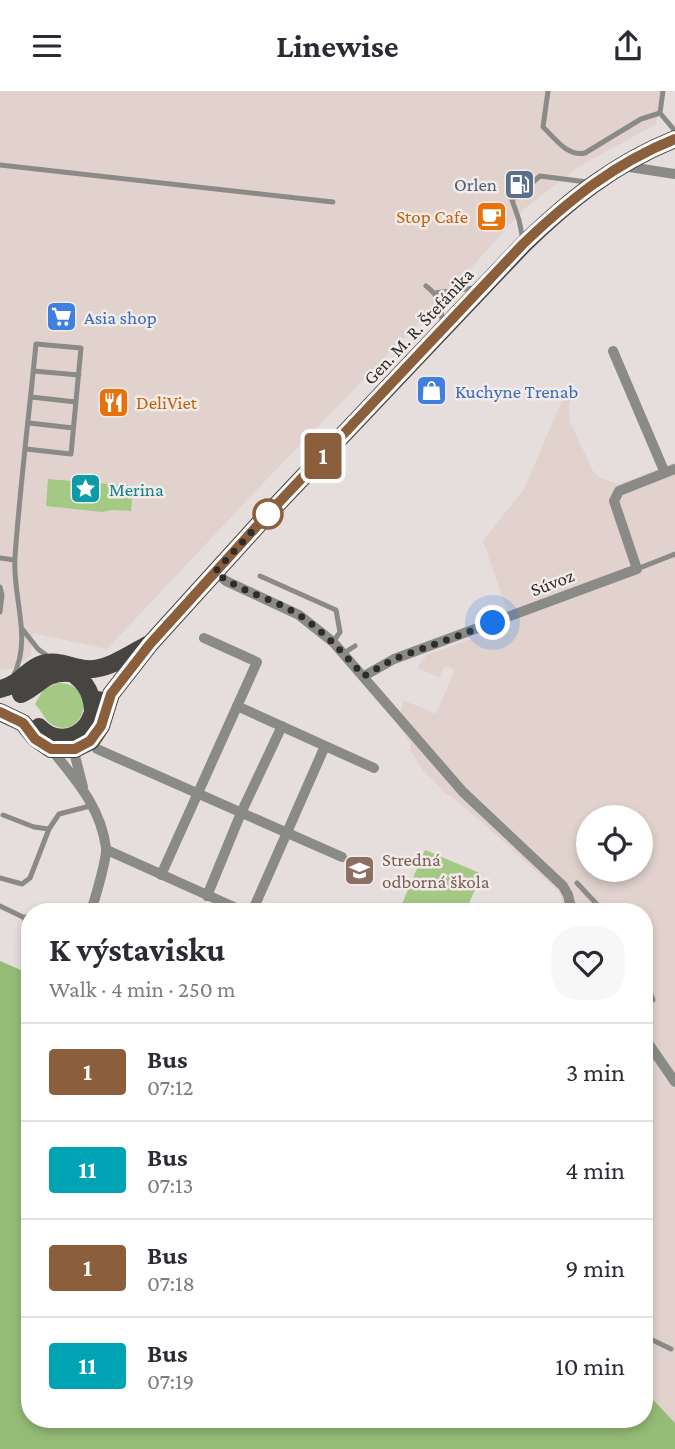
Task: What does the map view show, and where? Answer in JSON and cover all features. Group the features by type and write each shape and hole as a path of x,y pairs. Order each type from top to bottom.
{"main road":[{"name":"Gen. M. R. Štefánika","path":"132,660 150,644 523,244 594,182 620,165 675,139"},
{"path":"1,694 11,697 43,663 57,663 86,670 132,660"},
{"path":"28,682 52,674 71,673 89,678 108,673 132,660"},
{"path":"83,749 85,728 93,711 107,687 132,660"},
{"path":"83,749 101,726 111,694 132,660"},
{"path":"57,663 78,676 90,692 93,711"},
{"path":"28,682 26,712 30,731"},
{"path":"1,694 31,715 44,733 62,738 83,749"},
{"path":"0,712 16,718 43,745 51,749 83,749"}],"street":[{"path":"620,165 674,174"},
{"path":"613,351 670,471 619,491 614,501 637,569"},
{"name":"Súvoz","path":"364,676 394,659 637,569"},
{"path":"215,572 226,581 299,615 333,642 463,792 563,886 570,903"},
{"path":"161,875 257,662 204,638"},
{"path":"237,706 374,768"},
{"path":"207,896 241,813 282,726"},
{"path":"256,903 325,746"},
{"path":"51,749 83,787 94,805 107,850 93,903"},
{"path":"83,787 83,749 198,793 342,857"},
{"path":"107,850 223,903"},
{"path":"653,1050 675,1082"}],"lane":[{"path":"548,91 543,127 570,153 577,155 585,153 641,119 660,113"},
{"path":"660,113 663,91"},
{"path":"651,112 660,113 675,131"},
{"path":"0,165 333,202"},
{"path":"523,244 520,220 512,201 540,176 594,182"},
{"path":"426,286 435,292 442,310 442,331"},
{"path":"435,292 484,286"},
{"path":"1,694 13,677 21,654 23,630 15,560 36,344 81,348 71,454 26,449"},
{"path":"33,371 79,375"},
{"path":"31,397 76,402"},
{"path":"29,423 74,428"},
{"name":"Súvoz","path":"637,569 675,554"},
{"path":"0,558 15,560"},
{"path":"260,576 336,610 340,632 333,642"},
{"path":"0,587 0,613"},
{"path":"23,630 38,649 57,663"},
{"path":"344,653 355,646"},
{"path":"21,654 28,682"},
{"path":"0,878 22,884 30,879 49,829 59,814 94,805"},
{"path":"3,815 34,827 49,829"},
{"path":"577,883 596,903"},
{"path":"0,906 21,916"},
{"path":"653,1340 671,1349"}],"shaded area":[{"name":"Merina","path":"0,91 661,91 656,124 578,167 524,209 462,278 107,649 33,633 31,655 12,669 0,670"},
{"path":"567,394 573,394 569,404 570,422 594,473 601,478 619,484 675,462 675,1423 653,1400 653,903 564,903 558,891 484,824 447,795 423,770 410,750 411,744 398,725 403,700 436,714 455,670 445,666 439,677 417,668 427,655 471,639 462,635 473,626 507,610 483,541 524,489"}],"green space":[{"path":"48,479 133,486 131,511 102,512 46,506"},
{"path":"57,683 71,685 80,692 83,701 79,719 64,728 50,723 35,704 43,690"},
{"path":"425,850 482,874 469,903 402,903"},
{"path":"0,961 21,970 21,1428 653,1428 653,1400 675,1423 675,1449 0,1449"}],"bus line":[{"name":"1","path":"0,712 23,723 35,739 51,749 66,751 85,746 101,726 111,694 150,644 267,515 523,244 571,199 594,182 620,165 675,139"}],"place":[{"name":"Orlen","path":"520,184"},
{"name":"Stop Cafe","path":"491,216"},
{"name":"Asia shop","path":"61,317"},
{"name":"Kuchyne Trenab","path":"432,391"},
{"name":"DeliViet","path":"113,402"},
{"name":"Merina","path":"86,489"},
{"name":"Stredná odborná škola","path":"359,870"}],"route":[{"path":"268,514 215,572 226,581 288,608 311,623 333,642 364,676 394,659 493,623"}]}
